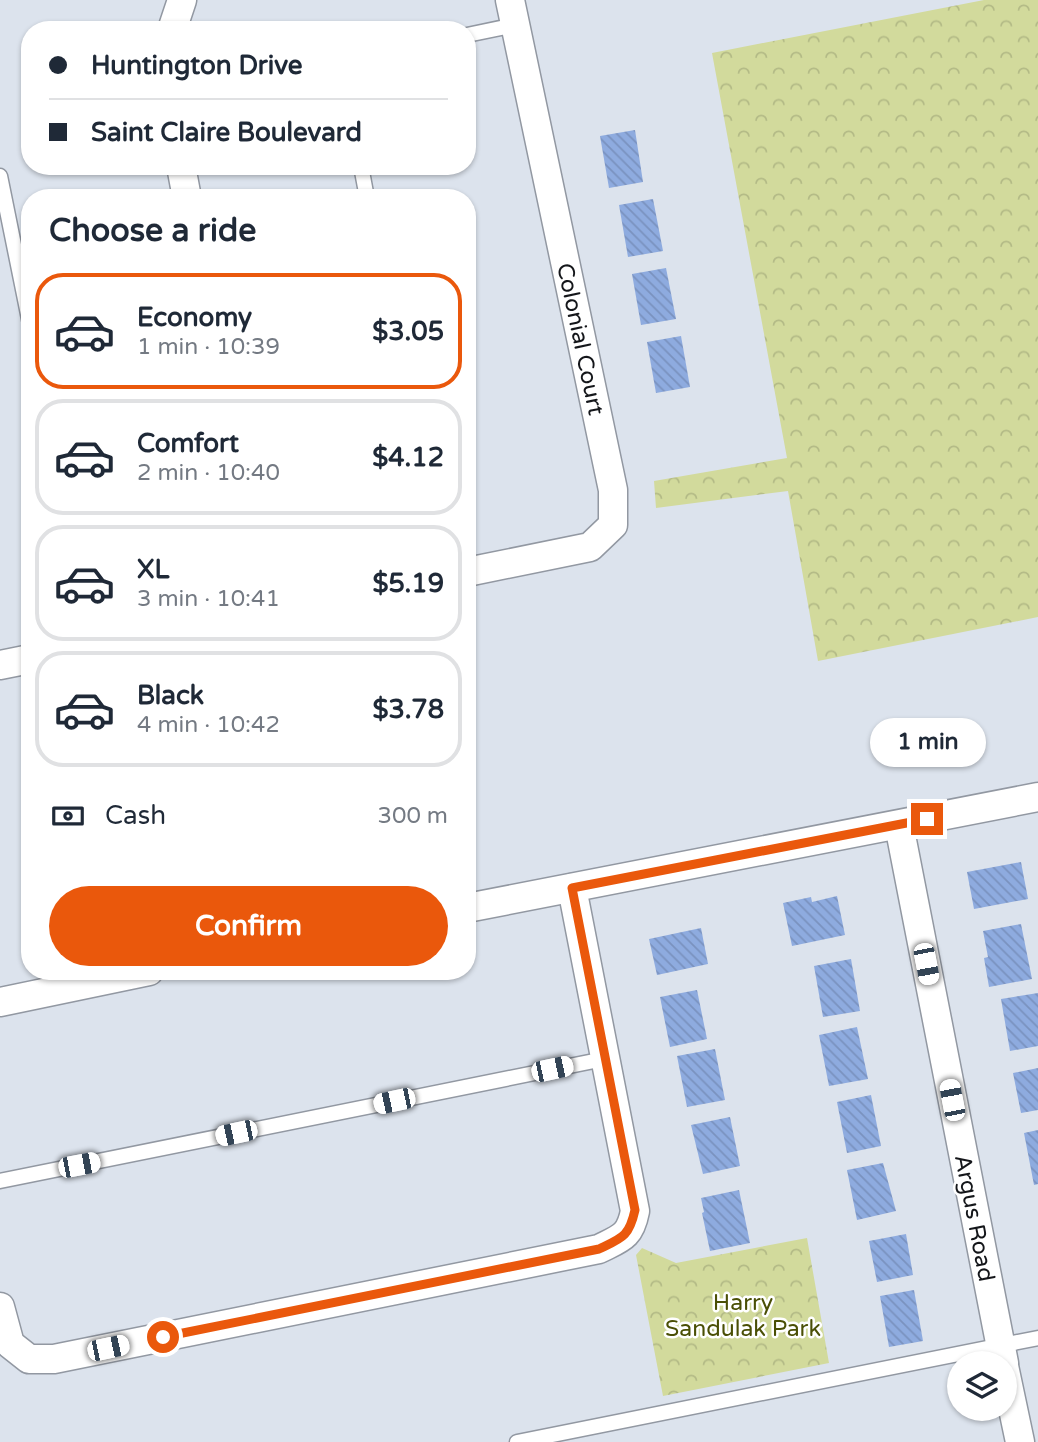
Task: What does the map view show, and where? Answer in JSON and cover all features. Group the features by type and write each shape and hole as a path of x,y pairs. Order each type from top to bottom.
{"street":[{"path":"175,21 183,0"},
{"name":"Colonial Court","path":"476,570 590,547 613,525 613,490 513,12"},
{"path":"0,665 21,661"},
{"path":"476,906 1038,797"},
{"name":"Argus Road","path":"899,825 1001,1351"},
{"path":"0,1307 10,1344 29,1359 54,1359 599,1249 623,1237 631,1227 635,1210 572,888"},
{"path":"0,1002 106,980"},
{"name":"Argus Road","path":"1016,1421 1020,1442"}],"lane":[{"path":"476,30 513,12"},
{"path":"0,176 21,280"},
{"path":"0,1181 604,1059"},
{"path":"1016,1351 1038,1338"},
{"path":"517,1442 947,1369"}],"green space":[{"path":"984,0 1038,0 1038,617 818,661 788,491 656,508 654,481 787,458 712,53"},
{"name":"Harry Sandulak Park","path":"807,1238 829,1363 663,1396 636,1255 642,1248 676,1263"}],"building":[{"path":"635,130 643,182 609,188 600,136"},
{"path":"653,199 663,251 628,257 619,205"},
{"path":"666,268 676,319 641,325 632,274"},
{"path":"681,336 690,387 656,393 647,342"},
{"path":"1021,862 1028,899 974,909 967,872"},
{"path":"837,896 845,935 792,946 783,903 811,897 812,902"},
{"path":"1021,924 1032,979 989,987 984,958 988,957 983,931"},
{"path":"701,928 708,964 657,975 649,939"},
{"path":"851,959 860,1011 823,1017 814,966"},
{"path":"697,990 707,1039 670,1047 660,997"},
{"path":"1038,993 1038,1046 1010,1051 1001,999"},
{"path":"857,1027 868,1079 829,1086 819,1035"},
{"path":"715,1049 725,1100 687,1107 677,1056"},
{"path":"1038,1068 1038,1110 1021,1113 1013,1073"},
{"path":"871,1095 881,1146 847,1153 837,1102"},
{"path":"730,1117 740,1166 703,1174 691,1125"},
{"path":"1038,1130 1038,1184 1034,1185 1024,1133"},
{"path":"883,1163 896,1211 857,1220 847,1170"},
{"path":"739,1190 750,1243 710,1251 701,1198"},
{"path":"906,1234 913,1275 877,1282 869,1241"},
{"path":"914,1290 923,1341 889,1347 880,1296"}],"route":[{"path":"163,1337 599,1249 623,1237 631,1227 635,1210 572,888 927,819"}]}
